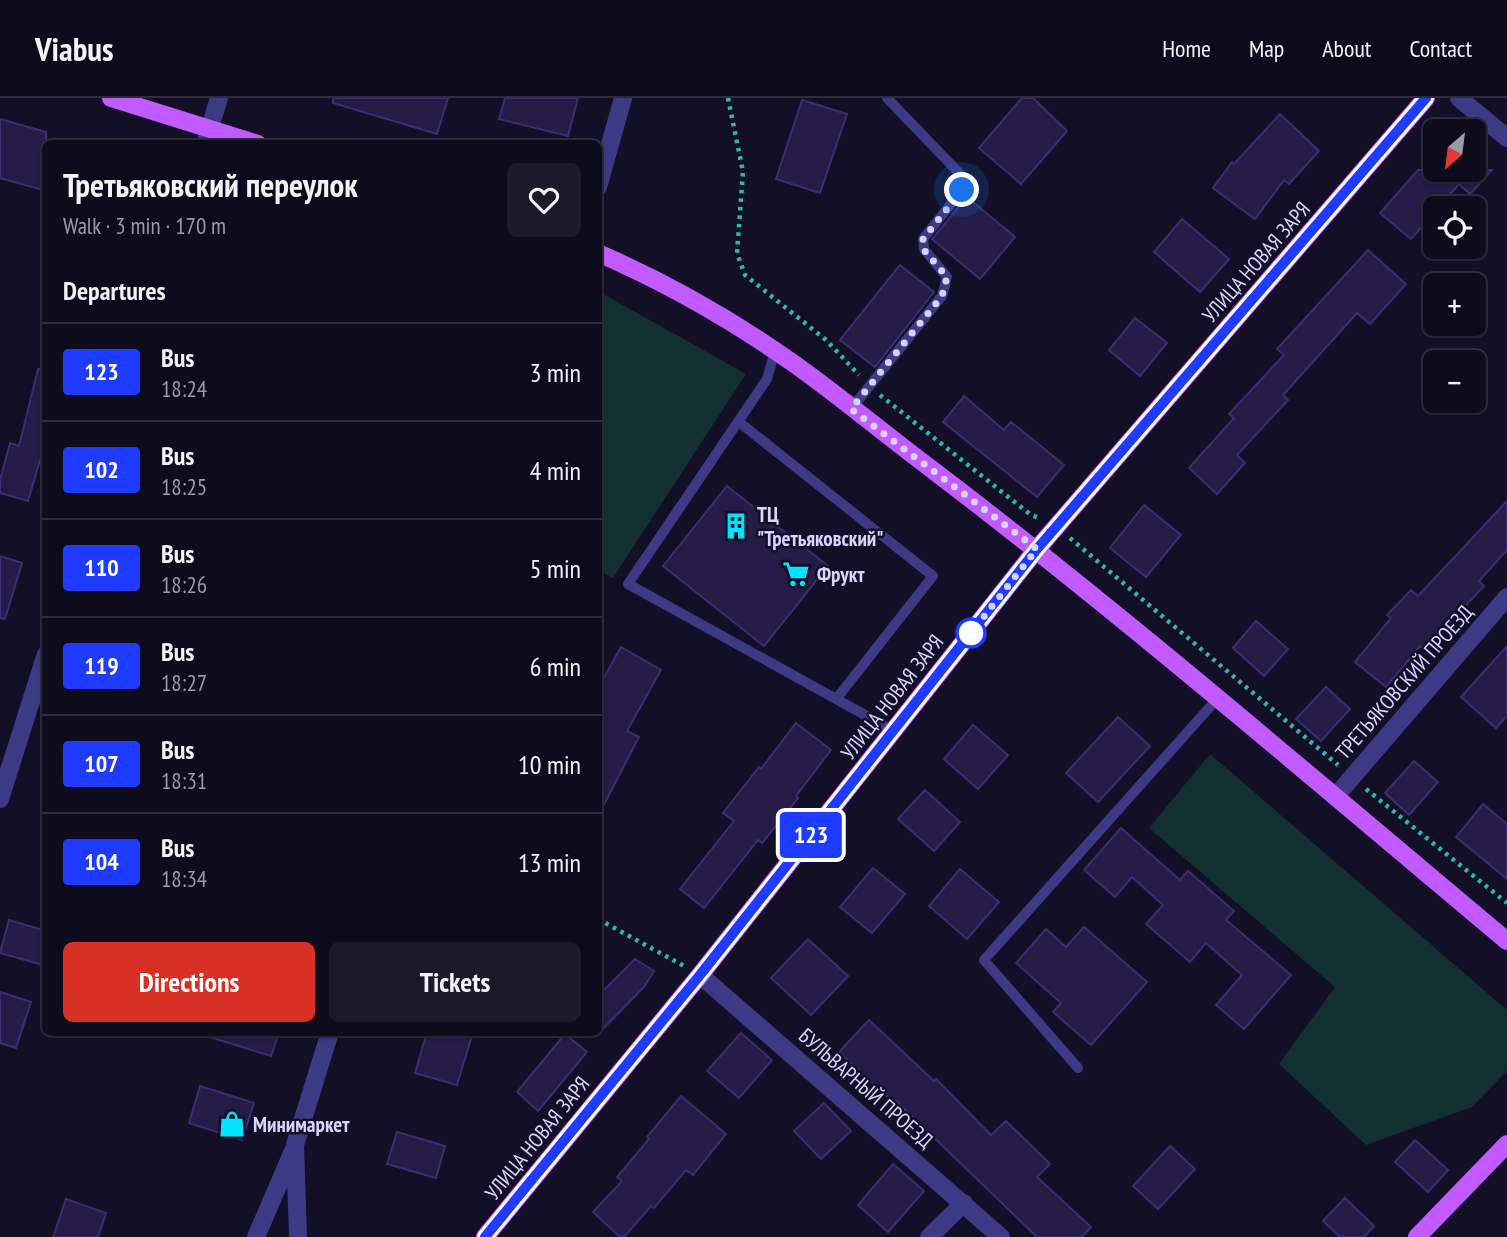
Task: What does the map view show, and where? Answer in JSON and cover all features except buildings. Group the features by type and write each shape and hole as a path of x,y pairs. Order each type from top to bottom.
{"main road":[{"path":"111,98 207,136 232,140"},
{"name":"УЛИЦА НОВАЯ ЗАРЯ","path":"485,1237 700,975 1037,549 1426,98"},
{"path":"602,255 681,293 775,351 1037,549 1507,941"},
{"path":"1418,1237 1507,1144"}],"street":[{"path":"207,136 219,98"},
{"path":"602,173 623,98"},
{"path":"1459,98 1507,138"},
{"name":"ТРЕТЬЯКОВСКИЙ ПРОЕЗД","path":"1335,797 1507,597"},
{"path":"0,799 42,667"},
{"name":"БУЛЬВАРНЫЙ ПРОЕЗД","path":"700,975 1001,1237"},
{"path":"256,1237 295,1145 329,1036"},
{"path":"295,1145 298,1237"},
{"path":"929,1237 964,1203"}],"lane":[{"path":"851,409 942,296 947,277 924,250 923,239 962,190 962,176 887,98"},
{"path":"775,351 767,379 628,584 894,731"},
{"path":"739,422 933,576 837,698"},
{"path":"1078,1068 984,960 1217,699"}],"path":[{"path":"727,98 743,172 737,253 745,275 826,340 869,386 1031,515 1057,526 1352,777 1507,903"},
{"path":"602,921 700,975"}],"green space":[{"path":"602,293 746,374 613,578 602,572"},
{"path":"1210,754 1507,1010 1507,1071 1472,1107 1366,1145 1279,1064 1335,987 1149,828"}],"bus line":[{"name":"123","path":"485,1237 700,975 1037,549 1426,98"}],"place":[{"name":"ТЦ \"Третьяковский\"","path":"736,526"},
{"name":"Фрукт","path":"796,574"},
{"name":"Минимаркет","path":"232,1124"}],"route":[{"path":"962,190 923,239 924,250 947,277 942,296 851,409 1037,549 971,633"}]}
